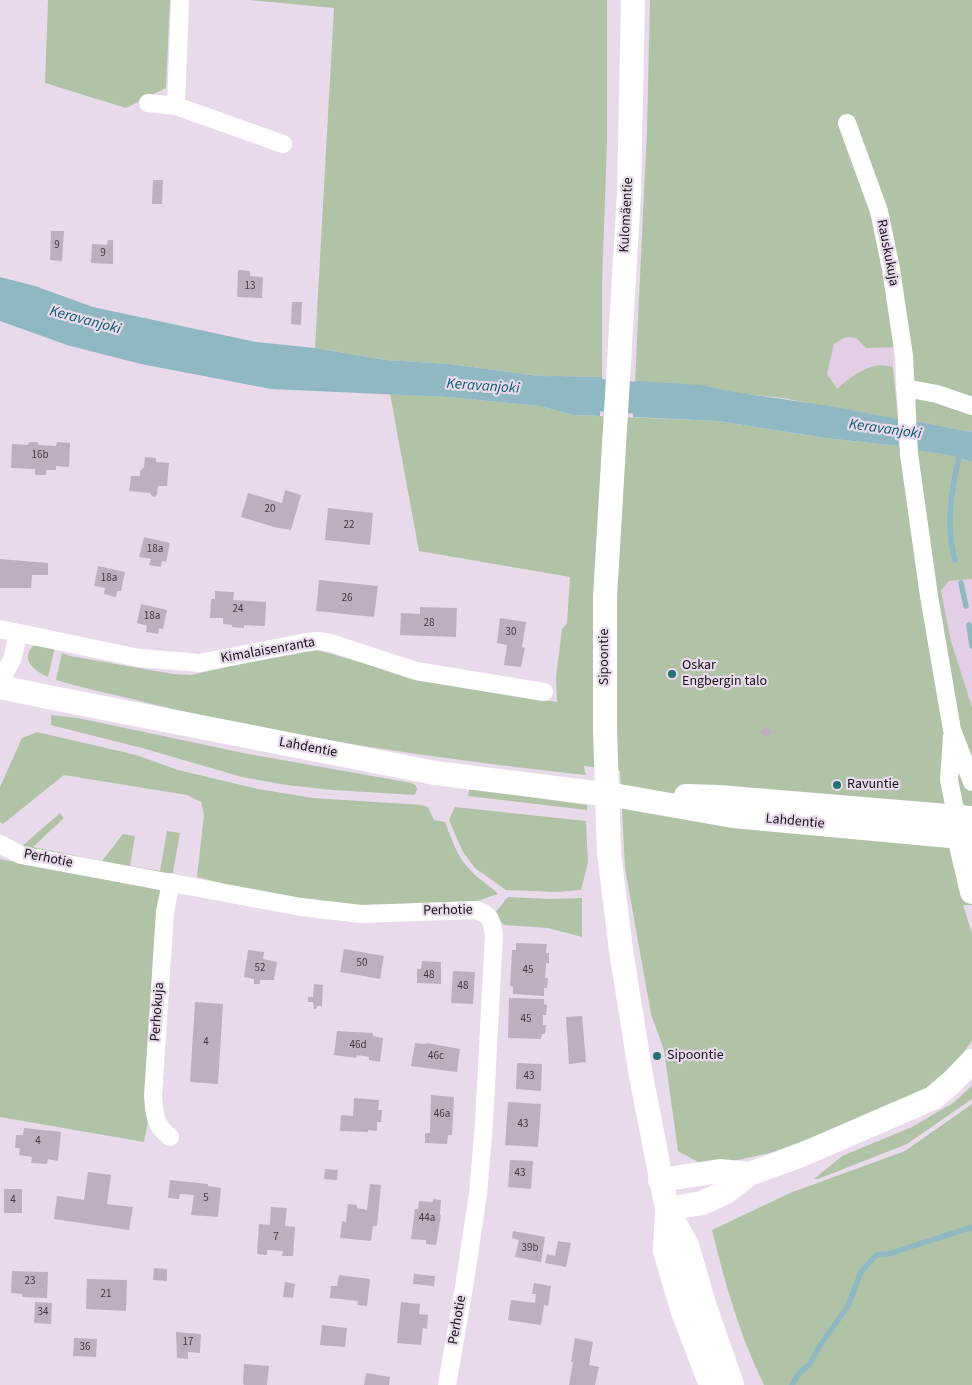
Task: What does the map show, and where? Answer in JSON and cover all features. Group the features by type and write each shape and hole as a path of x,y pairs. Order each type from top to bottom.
{"main road":[{"name":"Kulomäentie","path":"614,429 629,193 633,0"},
{"name":"Sipoontie","path":"614,429 605,597 605,729 609,853 621,950 639,1067 660,1180 667,1209 687,1245 704,1304 732,1385"},
{"name":"Lahdentie","path":"0,686 48,698 434,773 619,796 732,816 965,828"},
{"path":"965,828 972,892"},
{"path":"667,1209 702,1203 726,1192 749,1174 799,1156 933,1098 972,1061"},
{"path":"660,1180 720,1171 749,1174"},
{"name":"Sipoontie","path":"667,1209 665,1251 683,1312 711,1385"}],"street":[{"path":"176,106 180,0"},
{"path":"148,103 176,106 283,144"},
{"name":"Rauskukuja","path":"847,123 879,211 902,338 905,388"},
{"path":"972,406 937,394 905,388 909,454 929,596 952,730 972,782"},
{"name":"Kimalaisenranta","path":"0,629 139,658 200,663 318,641 331,643 416,670 544,692"},
{"path":"0,680 12,660 18,634"},
{"path":"952,730 949,780 965,828"},
{"name":"Perhotie","path":"0,844 21,855 301,907 361,914 476,910 486,913 491,920 494,934 481,1165 464,1287 447,1385"},
{"name":"Perhokuja","path":"170,1137 161,1130 155,1120 153,1096 165,912 171,882"}],"shaded area":[{"path":"846,337 856,338 866,348 893,347 893,367 884,364 837,390 827,374 834,344"},
{"path":"972,579 972,707 951,641 941,591 949,581"}],"green space":[{"path":"48,0 170,0 166,88 126,108 45,83"},
{"path":"249,0 607,0 607,143 602,284 602,377 539,376 450,364 386,360 315,348 334,8"},
{"path":"650,0 972,0 972,432 915,421 903,347 866,348 856,338 846,337 834,344 827,374 837,389 856,374 870,367 885,365 893,367 898,419 782,398 635,382 647,130"},
{"path":"390,394 448,397 540,406 573,415 718,421 825,438 899,446 948,455 972,462 972,579 949,581 941,591 951,641 972,707 972,905 963,905 972,933 972,1041 950,1070 916,1097 770,1153 729,1162 698,1162 678,1151 664,1050 651,1014 625,868 620,771 584,766 586,775 366,746 257,727 56,680 62,653 173,674 191,675 318,650 414,678 557,702 556,677 562,629 567,623 570,577 419,551"},
{"path":"38,642 55,647 48,677 36,671 29,662 29,652"},
{"path":"51,715 78,718 248,754 412,783 417,789 415,795 333,790 286,785 242,777 142,748 51,725"},
{"path":"37,732 136,755 178,770 258,789 313,798 422,805 428,807 434,820 445,822 455,848 466,866 498,894 471,903 356,908 244,889 197,877 204,815 201,802 187,795 64,775 3,824 0,822 0,787 22,738"},
{"path":"475,789 587,805 587,810 468,796 469,790"},
{"path":"455,807 586,821 588,863 581,890 557,892 506,890 475,868 463,852 449,820"},
{"path":"60,813 64,818 33,847 102,861 123,834 135,836 130,866 160,871 167,831 180,833 172,878 21,850 22,846"},
{"path":"0,859 165,891 153,1096 144,1142 0,1117"},
{"path":"508,897 582,898 582,937 548,928 504,925 494,914"},
{"path":"972,1086 972,1099 907,1144 814,1179 842,1156 912,1127 953,1103"},
{"path":"972,1104 972,1385 764,1385 734,1309 712,1230 790,1193 905,1151"}],"water":[{"path":"0,277 35,286 93,307 256,342 315,348 386,360 450,364 539,376 602,377 600,416 573,415 540,406 448,397 271,389 141,364 67,345 0,321"},
{"path":"635,382 701,385 898,419 899,446 825,438 718,421 633,417"},
{"path":"915,421 972,432 972,462 948,455 917,450"}],"building":[{"path":"153,180 163,180 162,204 152,204"},
{"path":"51,231 64,231 62,261 50,260"},
{"path":"108,240 113,240 113,264 91,263 92,244 107,245"},
{"path":"238,270 250,271 250,276 263,277 262,298 237,297"},
{"path":"292,302 302,302 301,325 291,324"},
{"path":"30,442 37,442 39,445 56,446 57,442 70,443 69,467 56,466 56,470 46,470 46,475 35,475 35,469 11,468 12,444 27,445"},
{"path":"145,457 156,458 156,462 169,463 167,486 158,486 155,497 150,493 129,491 131,476 140,476 140,471 144,467"},
{"path":"285,490 301,495 291,530 241,517 248,493 282,503"},
{"path":"328,508 373,513 370,545 325,540"},
{"path":"144,537 170,543 166,562 162,561 161,567 149,565 151,559 139,557"},
{"path":"0,559 48,563 48,575 32,575 31,588 0,588"},
{"path":"98,566 125,572 121,591 117,591 116,597 104,594 105,588 94,586"},
{"path":"319,580 378,586 374,617 316,611"},
{"path":"215,591 234,592 233,600 266,602 265,626 244,625 244,628 232,627 232,625 223,624 223,618 210,618 211,599 215,599"},
{"path":"141,604 167,610 163,629 159,628 158,634 146,632 147,626 137,623"},
{"path":"420,607 457,608 456,637 400,635 401,613 420,614"},
{"path":"500,618 526,622 522,647 525,648 521,667 504,665 507,645 497,643"},
{"path":"766,726 773,732 768,738 760,732"},
{"path":"516,943 547,944 546,953 549,953 549,963 546,963 545,978 548,978 547,988 544,988 544,996 513,994 513,987 510,986 512,950 516,950"},
{"path":"344,949 384,956 380,979 340,972"},
{"path":"248,950 264,952 263,959 277,962 274,980 260,980 260,984 254,984 254,979 244,977"},
{"path":"422,961 441,962 441,984 417,983 417,969 421,969"},
{"path":"453,971 475,972 473,1004 451,1003"},
{"path":"314,984 323,985 322,1006 317,1006 316,1009 314,1009 313,1002 308,1002 308,997 313,997"},
{"path":"509,998 544,999 544,1004 547,1005 546,1015 543,1015 543,1025 546,1025 545,1034 542,1034 541,1039 508,1038"},
{"path":"195,1002 223,1004 218,1084 190,1082"},
{"path":"582,1016 586,1062 569,1064 566,1017"},
{"path":"337,1031 373,1033 373,1036 383,1038 380,1062 369,1060 369,1057 357,1055 356,1058 334,1055"},
{"path":"415,1043 427,1043 460,1049 457,1072 411,1066"},
{"path":"517,1063 542,1064 541,1091 516,1089"},
{"path":"431,1095 454,1097 452,1135 448,1135 447,1144 425,1143 425,1133 430,1133"},
{"path":"354,1098 379,1100 378,1110 382,1110 381,1122 377,1122 377,1131 340,1131 341,1115 353,1116"},
{"path":"508,1102 541,1104 538,1147 505,1145"},
{"path":"24,1128 61,1132 58,1161 48,1159 47,1164 31,1163 32,1157 19,1155 20,1148 15,1148 16,1135 23,1135"},
{"path":"510,1160 533,1161 531,1189 508,1187"},
{"path":"325,1169 338,1170 337,1180 324,1179"},
{"path":"88,1172 111,1175 107,1204 133,1207 129,1230 54,1219 57,1196 84,1200"},
{"path":"170,1180 208,1184 208,1186 221,1188 218,1217 191,1215 194,1195 180,1194 179,1199 168,1198"},
{"path":"370,1184 381,1185 377,1226 373,1226 371,1241 340,1238 342,1221 346,1222 348,1204 357,1205 357,1208 367,1210"},
{"path":"4,1189 22,1189 22,1213 4,1213"},
{"path":"433,1199 441,1200 441,1216 436,1245 426,1244 426,1240 411,1239 415,1209 418,1209 419,1201 433,1202"},
{"path":"271,1207 287,1208 285,1226 295,1227 293,1256 282,1256 283,1251 267,1250 267,1255 257,1254 259,1224 270,1225"},
{"path":"513,1231 545,1237 541,1262 515,1257 519,1240 512,1238"},
{"path":"558,1241 571,1243 566,1267 545,1263 547,1254 555,1256"},
{"path":"154,1268 167,1269 167,1281 153,1280"},
{"path":"12,1271 48,1272 47,1298 22,1297 22,1294 11,1293"},
{"path":"414,1274 435,1276 434,1286 413,1284"},
{"path":"339,1275 370,1279 367,1306 357,1305 358,1301 330,1298 331,1286 337,1286"},
{"path":"87,1279 127,1280 126,1311 86,1309"},
{"path":"285,1282 295,1284 293,1298 283,1297"},
{"path":"534,1283 551,1286 548,1306 544,1305 541,1325 508,1320 511,1300 535,1303 536,1294 532,1294"},
{"path":"35,1302 52,1303 51,1324 34,1323"},
{"path":"401,1302 420,1304 419,1314 428,1315 427,1329 423,1328 421,1345 397,1343"},
{"path":"322,1325 347,1328 345,1347 320,1345"},
{"path":"176,1332 201,1334 200,1353 188,1352 188,1359 177,1358"},
{"path":"74,1338 97,1339 96,1357 73,1356"},
{"path":"575,1338 593,1342 589,1365 599,1367 595,1385 569,1385"},
{"path":"244,1364 269,1366 267,1385 244,1385"},
{"path":"366,1373 390,1377 389,1385 364,1385"}],"waterway":[{"name":"Keravanjoki","path":"558,392 679,401"},
{"path":"955,560 950,533 950,519 952,492 960,452"},
{"path":"961,583 966,606"},
{"path":"969,625 972,646"},
{"path":"792,1385 799,1373 810,1364 819,1347 848,1306 861,1272 876,1255 888,1254 972,1227"}],"place":[{"name":"Oskar Engbergin talo","path":"672,674"},
{"name":"Ravuntie","path":"837,785"},
{"name":"Sipoontie","path":"657,1056"}]}
